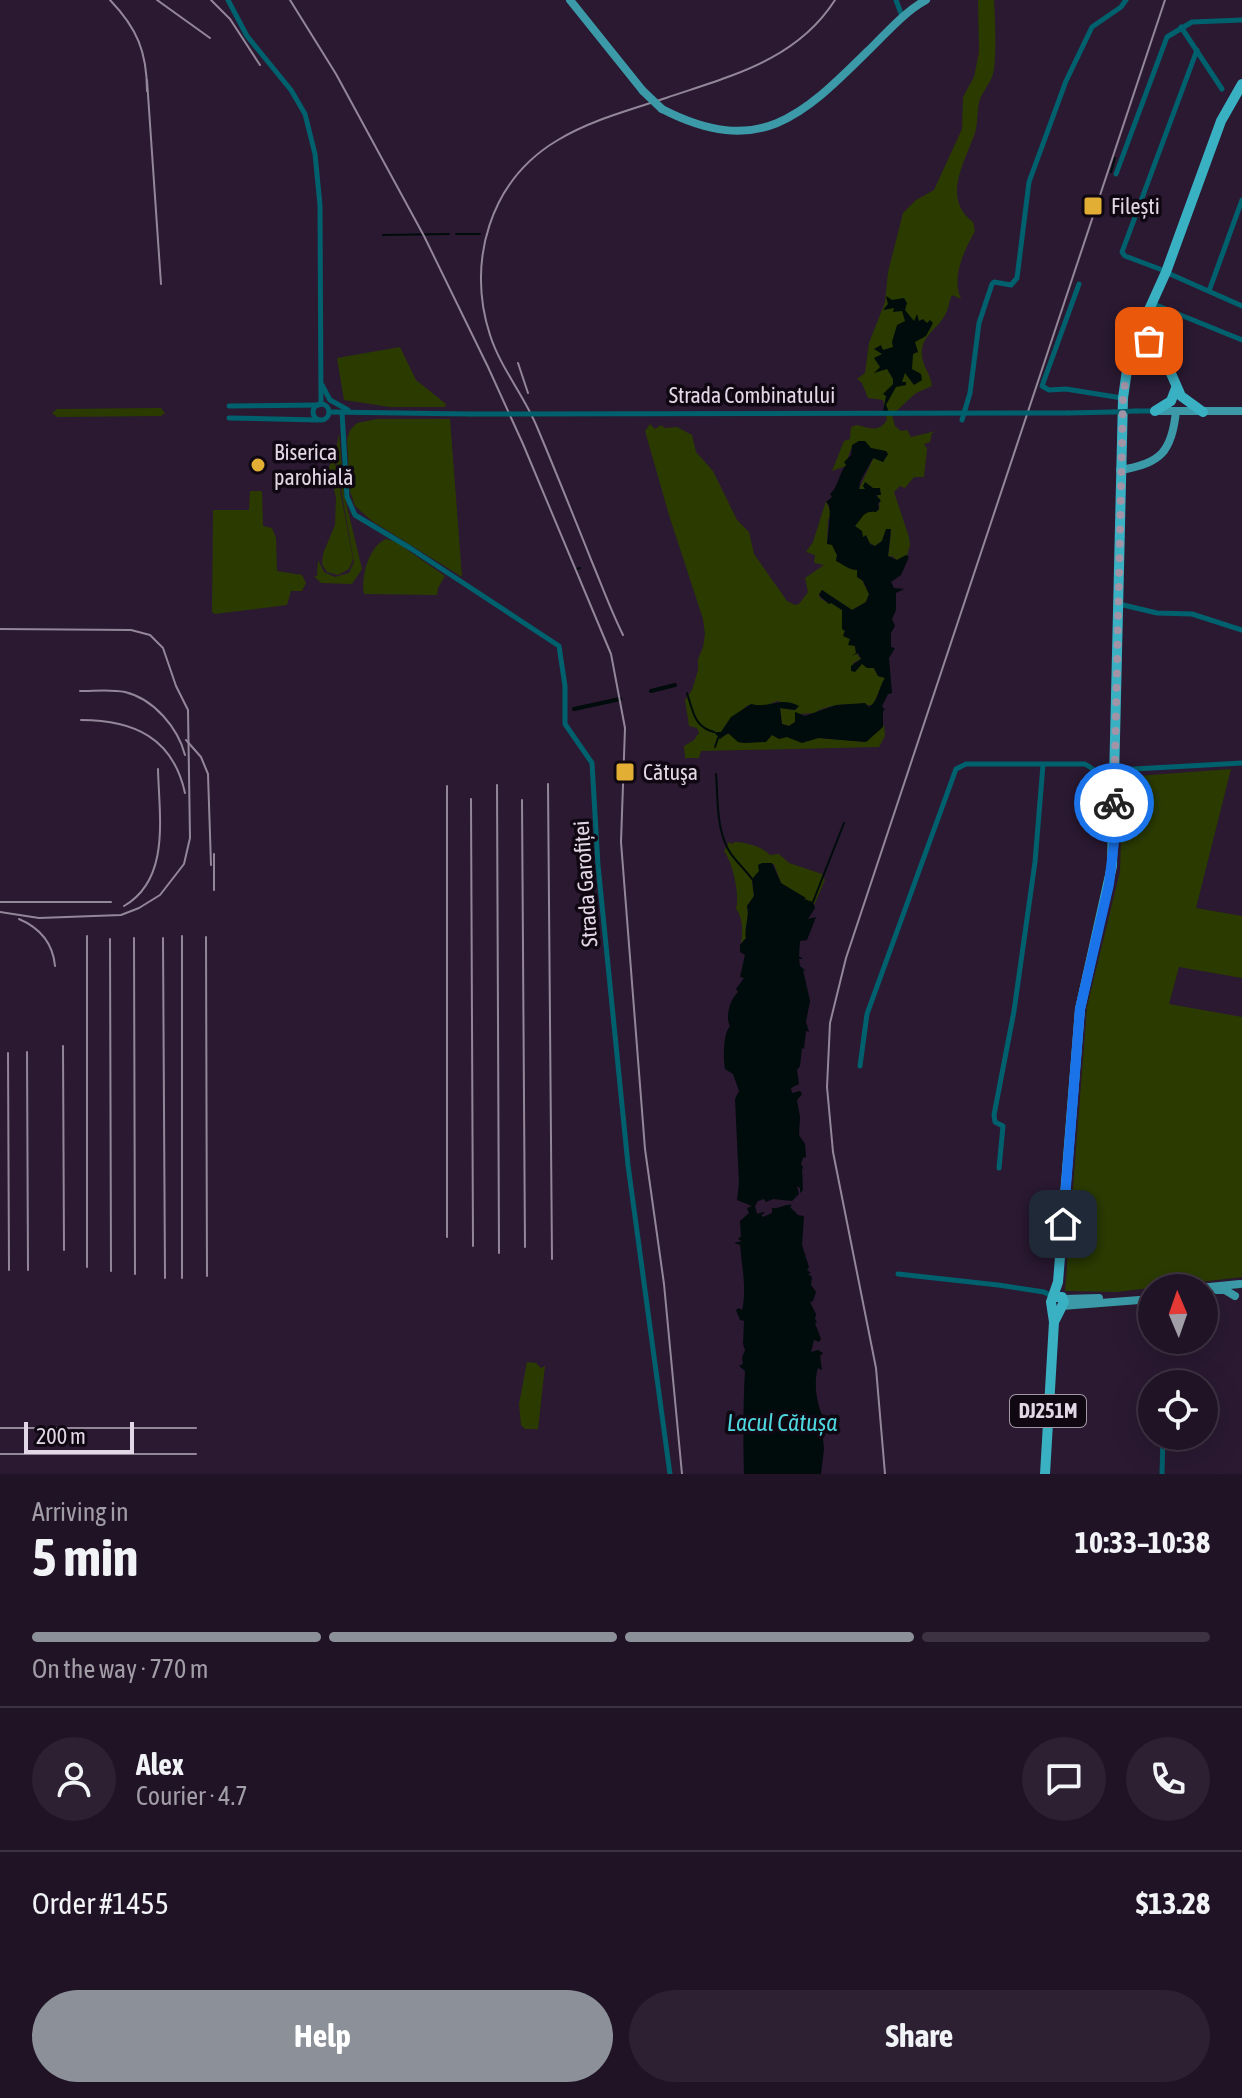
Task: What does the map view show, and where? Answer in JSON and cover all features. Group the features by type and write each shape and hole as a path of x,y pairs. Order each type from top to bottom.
{"highway":[{"path":"1144,339 1242,84"},
{"path":"1059,1302 1058,1282 1080,1009 1109,884 1114,842 1123,398 1132,355 1144,339 1168,273"},
{"path":"1144,339 1163,356 1184,399 1203,412"},
{"path":"1155,411 1171,401 1176,388"},
{"path":"1176,388 1176,411"},
{"name":"DJ251M","path":"1045,1474 1054,1322 1059,1302"}],"main road":[{"path":"570,0 643,91 662,109 684,121 733,131 761,128 806,108 903,17 926,0"},
{"path":"1155,411 1168,418 1174,429"},
{"name":"Strada Combinatului","path":"1155,411 1242,411"},
{"path":"1120,470 1140,466 1162,453 1170,443 1176,411"},
{"path":"1218,1286 1241,1284"},
{"path":"1239,1298 1236,1288 1241,1284"},
{"path":"1218,1291 1225,1290 1239,1298"},
{"path":"1059,1302 1138,1297"}],"street":[{"path":"228,0 247,36 298,101 317,162 320,205 320,405 313,412 318,420"},
{"path":"896,0 903,17"},
{"path":"962,420 970,393 979,323 992,284 1011,285 1017,278 1029,182 1066,81 1092,27 1126,0"},
{"path":"1116,174 1171,33 1197,21 1242,20"},
{"path":"1181,27 1222,89"},
{"path":"1197,50 1122,253 1242,306"},
{"path":"1209,291 1242,200"},
{"path":"1079,284 1042,386 1049,390 1066,389 1123,398"},
{"path":"1156,305 1242,340"},
{"path":"320,375 327,397 353,412"},
{"path":"229,406 320,405 328,407 329,412 325,420 229,418"},
{"path":"255,406 255,419"},
{"name":"Strada Combinatului","path":"329,412 1155,411"},
{"name":"Strada Garofiței","path":"342,412 346,490 355,515 559,646 565,686 565,724 592,763 598,865 628,1165 670,1474"},
{"path":"1118,603 1157,613 1192,614 1242,630"},
{"path":"1115,770 1242,763"},
{"path":"860,1066 867,1014 954,773 966,764 1085,764 1093,766 1103,777 1103,799 1114,805"},
{"path":"999,1168 1003,1126 995,1122 994,1115 1014,1011 1035,862 1043,765"},
{"path":"898,1274 1044,1292 1059,1302"},
{"path":"1162,1474 1163,1450"}],"green space":[{"path":"978,0 994,0 994,67 992,78 979,102 976,129 958,179 957,191 958,202 973,222 975,231 958,273 961,299 952,295 943,319 930,333 922,349 932,386 916,393 892,415 895,426 901,431 907,430 911,437 936,431 932,433 930,442 924,444 927,449 924,477 914,477 905,488 900,486 894,492 910,545 907,556 897,560 888,557 891,534 886,529 882,541 875,546 862,538 855,525 859,517 867,512 879,510 879,494 865,482 865,490 859,489 874,457 883,462 888,454 871,449 865,441 860,441 851,449 846,466 832,471 844,441 850,439 851,427 876,428 887,420 883,400 868,398 857,379 865,373 869,343 885,302 888,272 903,213 916,200 934,190 962,129 963,97 974,77 979,52"},
{"path":"400,347 416,380 446,404 445,407 390,407 344,400 337,358"},
{"path":"161,408 165,413 161,416 57,417 52,413 57,409"},
{"path":"377,419 450,419 462,577 372,521 355,506 350,491 347,439 357,423"},
{"path":"650,424 655,429 661,425 665,428 677,427 692,435 696,452 713,471 737,520 749,532 754,554 787,601 799,604 808,592 805,578 824,565 814,563 815,555 806,552 813,542 826,501 831,513 827,544 832,544 836,561 857,570 869,594 866,602 852,610 822,590 819,594 820,598 842,610 843,635 852,642 861,659 853,663 858,668 862,664 873,667 878,676 885,678 873,705 840,705 816,713 798,714 789,726 782,724 780,708 795,710 798,706 777,701 767,705 748,705 721,732 715,733 719,736 730,734 742,743 766,741 772,735 802,742 819,738 866,742 884,725 885,736 879,747 701,751 699,758 685,758 684,746 699,733 697,728 689,726 685,700 692,690 705,634 645,431"},
{"path":"339,433 344,494 362,569 352,584 321,583 314,576 317,576 318,560 324,572 335,577 349,573 354,562 335,455"},
{"path":"333,453 353,559 349,569 338,575 327,572 322,564 335,525 336,498 329,468"},
{"path":"250,491 262,491 263,526 272,528 276,538 277,571 302,575 306,583 302,591 291,591 287,605 215,614 212,612 213,510 249,510"},
{"path":"386,539 396,542 445,576 437,595 364,594 370,555"},
{"path":"1231,769 1196,908 1242,916 1242,978 1179,967 1169,1004 1242,1017 1242,1277 1218,1280 1218,1274 1138,1274 1138,1289 1065,1291 1087,1007 1120,871 1123,777"},
{"path":"729,842 754,846 770,855 779,854 789,863 822,874 825,880 814,905 781,883 774,864 758,865 760,871 752,882 754,896 747,906 746,938 741,943 742,925 736,909 735,879 724,851"},
{"path":"527,1362 536,1363 541,1368 545,1366 538,1429 525,1429 521,1425 519,1404"}],"water":[{"path":"886,296 892,300 904,298 907,303 905,310 914,321 917,314 919,321 923,319 927,323 930,320 933,323 926,336 915,342 918,352 913,354 912,369 921,374 922,380 914,385 905,373 902,382 906,385 896,387 886,405 890,414 883,412 886,396 883,394 893,384 893,379 887,369 874,373 880,367 874,358 882,354 874,349 881,345 883,350 893,347 897,325 905,321 902,311 893,312 894,308 883,310 888,304"},
{"path":"865,441 871,448 888,454 883,462 873,458 860,482 859,489 865,489 865,482 873,488 880,488 881,495 876,495 881,501 878,503 879,509 865,514 855,526 875,546 882,541 886,529 891,529 888,556 897,560 906,555 909,557 901,575 891,582 894,588 904,589 896,593 896,610 892,619 895,626 891,633 891,647 895,648 889,658 892,693 888,694 882,706 885,710 883,727 866,742 818,738 802,743 772,735 766,742 744,743 728,733 720,739 714,732 721,732 731,717 751,704 786,702 799,706 795,710 780,708 782,724 789,726 795,722 795,712 805,716 836,705 865,703 869,707 877,698 885,678 878,676 874,668 862,664 855,672 851,671 851,666 861,659 858,653 852,656 856,653 855,646 848,645 850,639 843,636 842,610 819,595 822,590 852,610 866,602 869,594 863,581 857,577 857,570 836,561 837,555 832,545 827,544 830,513 826,502 832,497 830,494 846,465 844,462 851,455 852,445"},
{"name":"Lacul Cătușa","path":"762,863 772,863 781,883 813,902 815,908 808,919 816,917 807,940 800,941 799,956 803,959 799,959 800,966 806,971 803,970 810,1001 806,1022 809,1032 806,1031 797,1070 799,1084 791,1088 792,1093 800,1091 802,1094 797,1100 799,1135 805,1144 806,1157 801,1164 804,1169 803,1190 800,1193 797,1186 799,1194 792,1201 773,1199 766,1202 764,1199 755,1206 757,1214 765,1213 761,1215 763,1217 772,1213 772,1208 789,1205 798,1215 804,1216 802,1245 809,1267 807,1270 811,1273 808,1274 812,1277 811,1285 816,1292 810,1302 821,1339 819,1342 814,1340 811,1352 818,1350 823,1353 820,1356 822,1370 818,1368 816,1380 824,1419 821,1420 824,1449 821,1474 744,1474 745,1371 739,1366 743,1364 745,1350 744,1321 740,1320 736,1310 742,1310 744,1286 740,1245 734,1243 742,1241 738,1239 741,1236 740,1221 749,1213 747,1208 752,1206 737,1200 735,1099 739,1091 733,1074 725,1069 724,1053 730,1026 729,1008 744,978 740,977 745,955 740,952 740,945 746,938 747,906 754,896 752,879"}],"waterway":[{"path":"1111,172 1115,158"},
{"path":"383,235 449,234"},
{"path":"456,234 480,234"},
{"path":"651,691 675,685"},
{"path":"687,693 698,722 714,732"},
{"path":"574,709 620,699"},
{"path":"715,747 718,738"},
{"path":"716,774 718,812 724,840 752,879"},
{"path":"813,902 844,823"}],"railway":[{"path":"110,0 139,41 147,91"},
{"path":"157,0 210,38"},
{"path":"211,0 230,19 260,65"},
{"path":"290,0 336,74 424,236 523,444 611,654 625,728 621,842 645,1149 664,1284 682,1474"},
{"path":"623,635 537,427 490,335 483,307 481,279 483,252 490,225 500,200 515,177 558,140 597,121 760,64 801,38 835,0"},
{"path":"885,1474 876,1368 833,1152 827,1087 830,1023 846,958 1165,0"},
{"path":"147,80 161,284"},
{"path":"518,363 528,393"},
{"path":"0,629 131,630 150,635 163,648 188,710 190,838 184,864 160,895 139,908 121,915 39,918 0,912"},
{"path":"80,691 120,691 146,701 171,725 185,755"},
{"path":"81,720 118,724 148,736 171,758 185,793"},
{"path":"186,740 201,757 208,774 211,865"},
{"path":"124,906 139,894 156,863 160,825 158,769"},
{"path":"548,784 552,1259"},
{"path":"497,785 499,1253"},
{"path":"447,786 447,1237"},
{"path":"471,799 473,1246"},
{"path":"522,800 525,1247"},
{"path":"214,854 214,890"},
{"path":"0,902 111,902"},
{"path":"19,919 44,938 55,966"},
{"path":"87,936 87,1267"},
{"path":"182,936 182,1278"},
{"path":"206,937 207,1276"},
{"path":"134,938 135,1274"},
{"path":"163,938 165,1278"},
{"path":"110,939 111,1271"},
{"path":"63,1046 64,1250"},
{"path":"27,1052 28,1270"},
{"path":"8,1053 9,1270"},
{"path":"0,1428 196,1428"},
{"path":"0,1454 196,1454"}],"way so far":[{"path":"1114,803 1123,398 1137,337 1141,344 1149,341"}],"place":[{"name":"Filești","path":"1093,206"},
{"name":"Biserica parohială","path":"258,465"},
{"name":"Cătuşa","path":"625,772"}],"route":[{"path":"1063,1224 1080,1009 1112,866 1114,803"}]}
